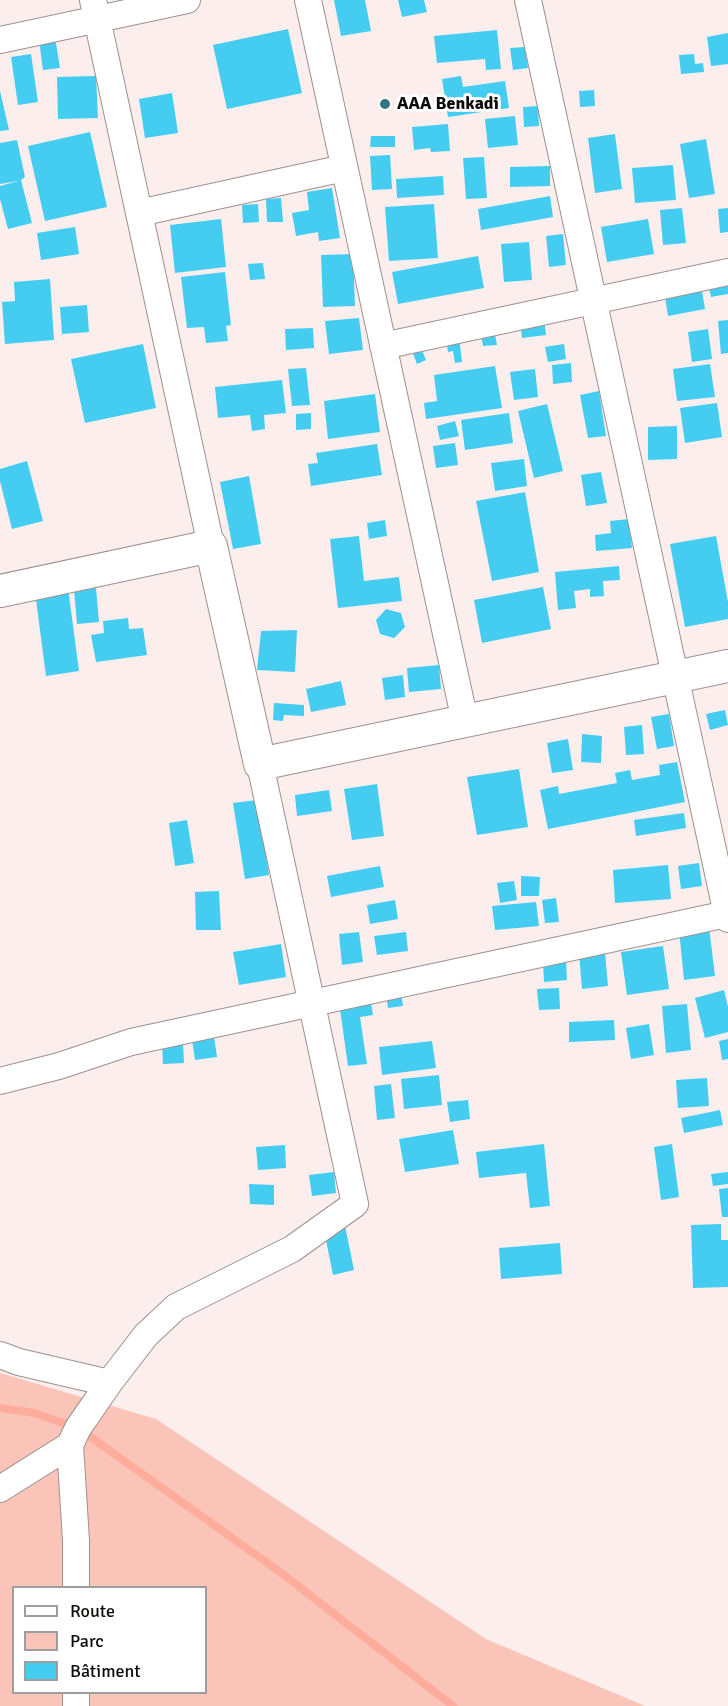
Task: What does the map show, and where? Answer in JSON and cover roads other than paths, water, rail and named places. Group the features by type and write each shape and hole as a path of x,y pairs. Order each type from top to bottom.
{"street":[{"path":"0,40 95,10 187,0"},
{"path":"308,0 465,721"},
{"path":"0,1081 59,1066 131,1042 727,916 528,0"},
{"path":"76,1586 76,1540 70,1445 78,1428 109,1383 146,1335 176,1307 292,1249 355,1204 95,10"},
{"path":"139,213 344,168"},
{"path":"383,346 728,272"},
{"path":"0,590 211,546"},
{"path":"260,764 728,666"},
{"path":"0,1355 18,1362 109,1383"},
{"path":"0,1490 70,1445"}],"waterway":[{"path":"0,1408 34,1413 78,1428 280,1572 453,1706"}],"place":[{"name":"AAA Benkadi","path":"385,104"}]}
